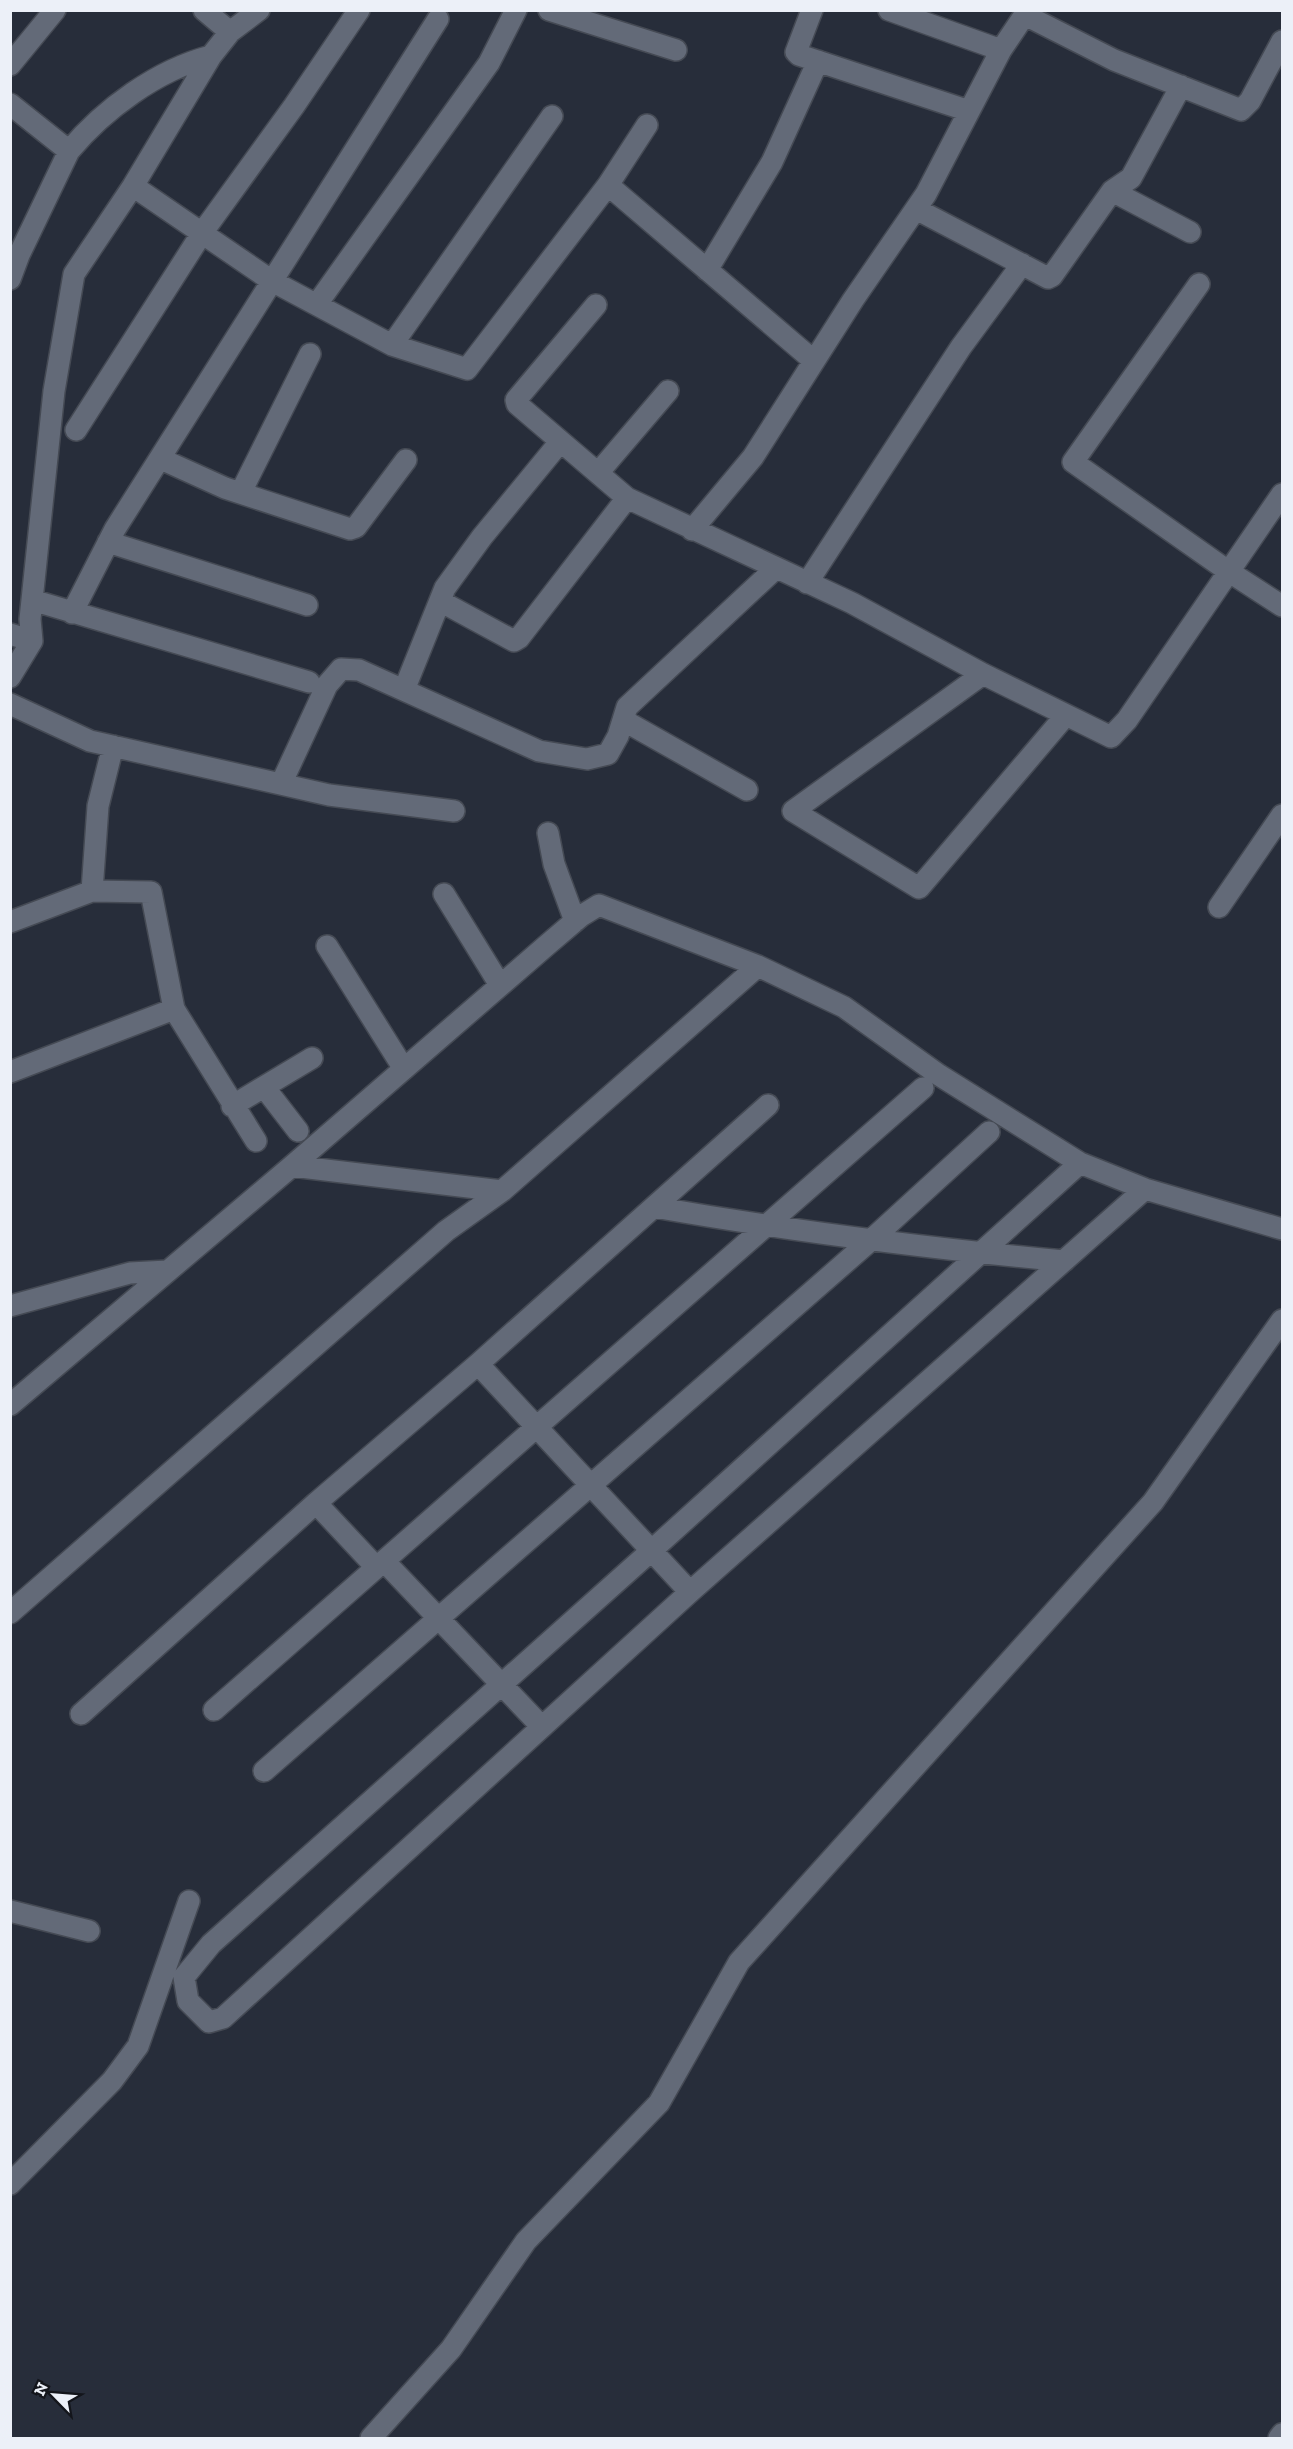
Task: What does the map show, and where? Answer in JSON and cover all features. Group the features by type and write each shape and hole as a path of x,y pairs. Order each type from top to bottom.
{"street":[{"path":"10,65 56,10"},
{"path":"204,10 230,32"},
{"path":"10,677 32,641 30,619 54,391 74,274 133,186 211,56 230,32 259,10"},
{"path":"76,430 202,233 294,106 359,10"},
{"path":"317,304 489,63 516,10"},
{"path":"549,10 676,50"},
{"path":"812,10 796,52 799,55 969,111"},
{"path":"889,10 1001,50"},
{"path":"692,530 753,457 926,194 1001,50 1027,13 1114,60 1241,110 1250,101 1282,41"},
{"path":"72,613 108,542 438,20"},
{"path":"10,279 19,255 69,151 87,130 162,75 195,60 211,56"},
{"path":"707,270 772,162 818,61"},
{"path":"916,209 1048,278 1052,276 1112,191 1131,178 1182,86"},
{"path":"10,104 69,151"},
{"path":"392,345 552,116"},
{"path":"133,186 272,281 392,345 466,369 608,185 647,125"},
{"path":"608,185 814,361"},
{"path":"1112,191 1190,232"},
{"path":"807,583 961,347 1022,264"},
{"path":"1199,284 1073,462 1228,571 1282,606"},
{"path":"596,305 516,400 517,404 560,442 627,498 852,603 983,674 1111,737 1127,720 1282,494"},
{"path":"241,492 310,354"},
{"path":"598,473 668,391"},
{"path":"404,690 445,588 482,537 560,442"},
{"path":"161,459 241,492 350,529 356,527 406,460"},
{"path":"440,601 514,641 519,638 627,498"},
{"path":"108,542 307,605"},
{"path":"281,784 327,685 341,669 359,670 539,751 587,759 608,754 618,736 627,707 652,681 776,568"},
{"path":"32,600 309,682"},
{"path":"10,634 32,641"},
{"path":"983,674 793,811 920,888 1066,715"},
{"path":"10,704 90,741 329,795 453,811"},
{"path":"623,720 747,790"},
{"path":"92,891 98,806 113,746"},
{"path":"1219,907 1282,814"},
{"path":"548,833 554,864 575,921"},
{"path":"10,922 92,891 151,892 174,1009 256,1142"},
{"path":"444,894 500,986"},
{"path":"10,1405 292,1166 575,921 599,905 758,966 843,1007 939,1075 1080,1163 1145,1190 1282,1229"},
{"path":"327,946 404,1069"},
{"path":"10,1613 446,1231 502,1191 758,966"},
{"path":"10,1072 174,1009"},
{"path":"232,1106 312,1058"},
{"path":"264,1087 298,1131"},
{"path":"214,1710 923,1088"},
{"path":"81,1714 316,1503 478,1364 768,1104"},
{"path":"264,1772 870,1240 989,1132"},
{"path":"1080,1163 212,1944 184,1977 188,2001 209,2022 223,2018 690,1592 1145,1190"},
{"path":"292,1166 502,1191"},
{"path":"654,1207 765,1227 1065,1261"},
{"path":"10,1306 130,1273 168,1271"},
{"path":"371,2439 451,2349 525,2241 659,2103 739,1962 1153,1502 1282,1320"},
{"path":"478,1364 690,1592"},
{"path":"316,1503 439,1618 503,1683 542,1727"},
{"path":"10,2184 112,2081 138,2046 189,1901"},
{"path":"10,1911 89,1932"},
{"path":"1279,2439 1282,2434"}]}
